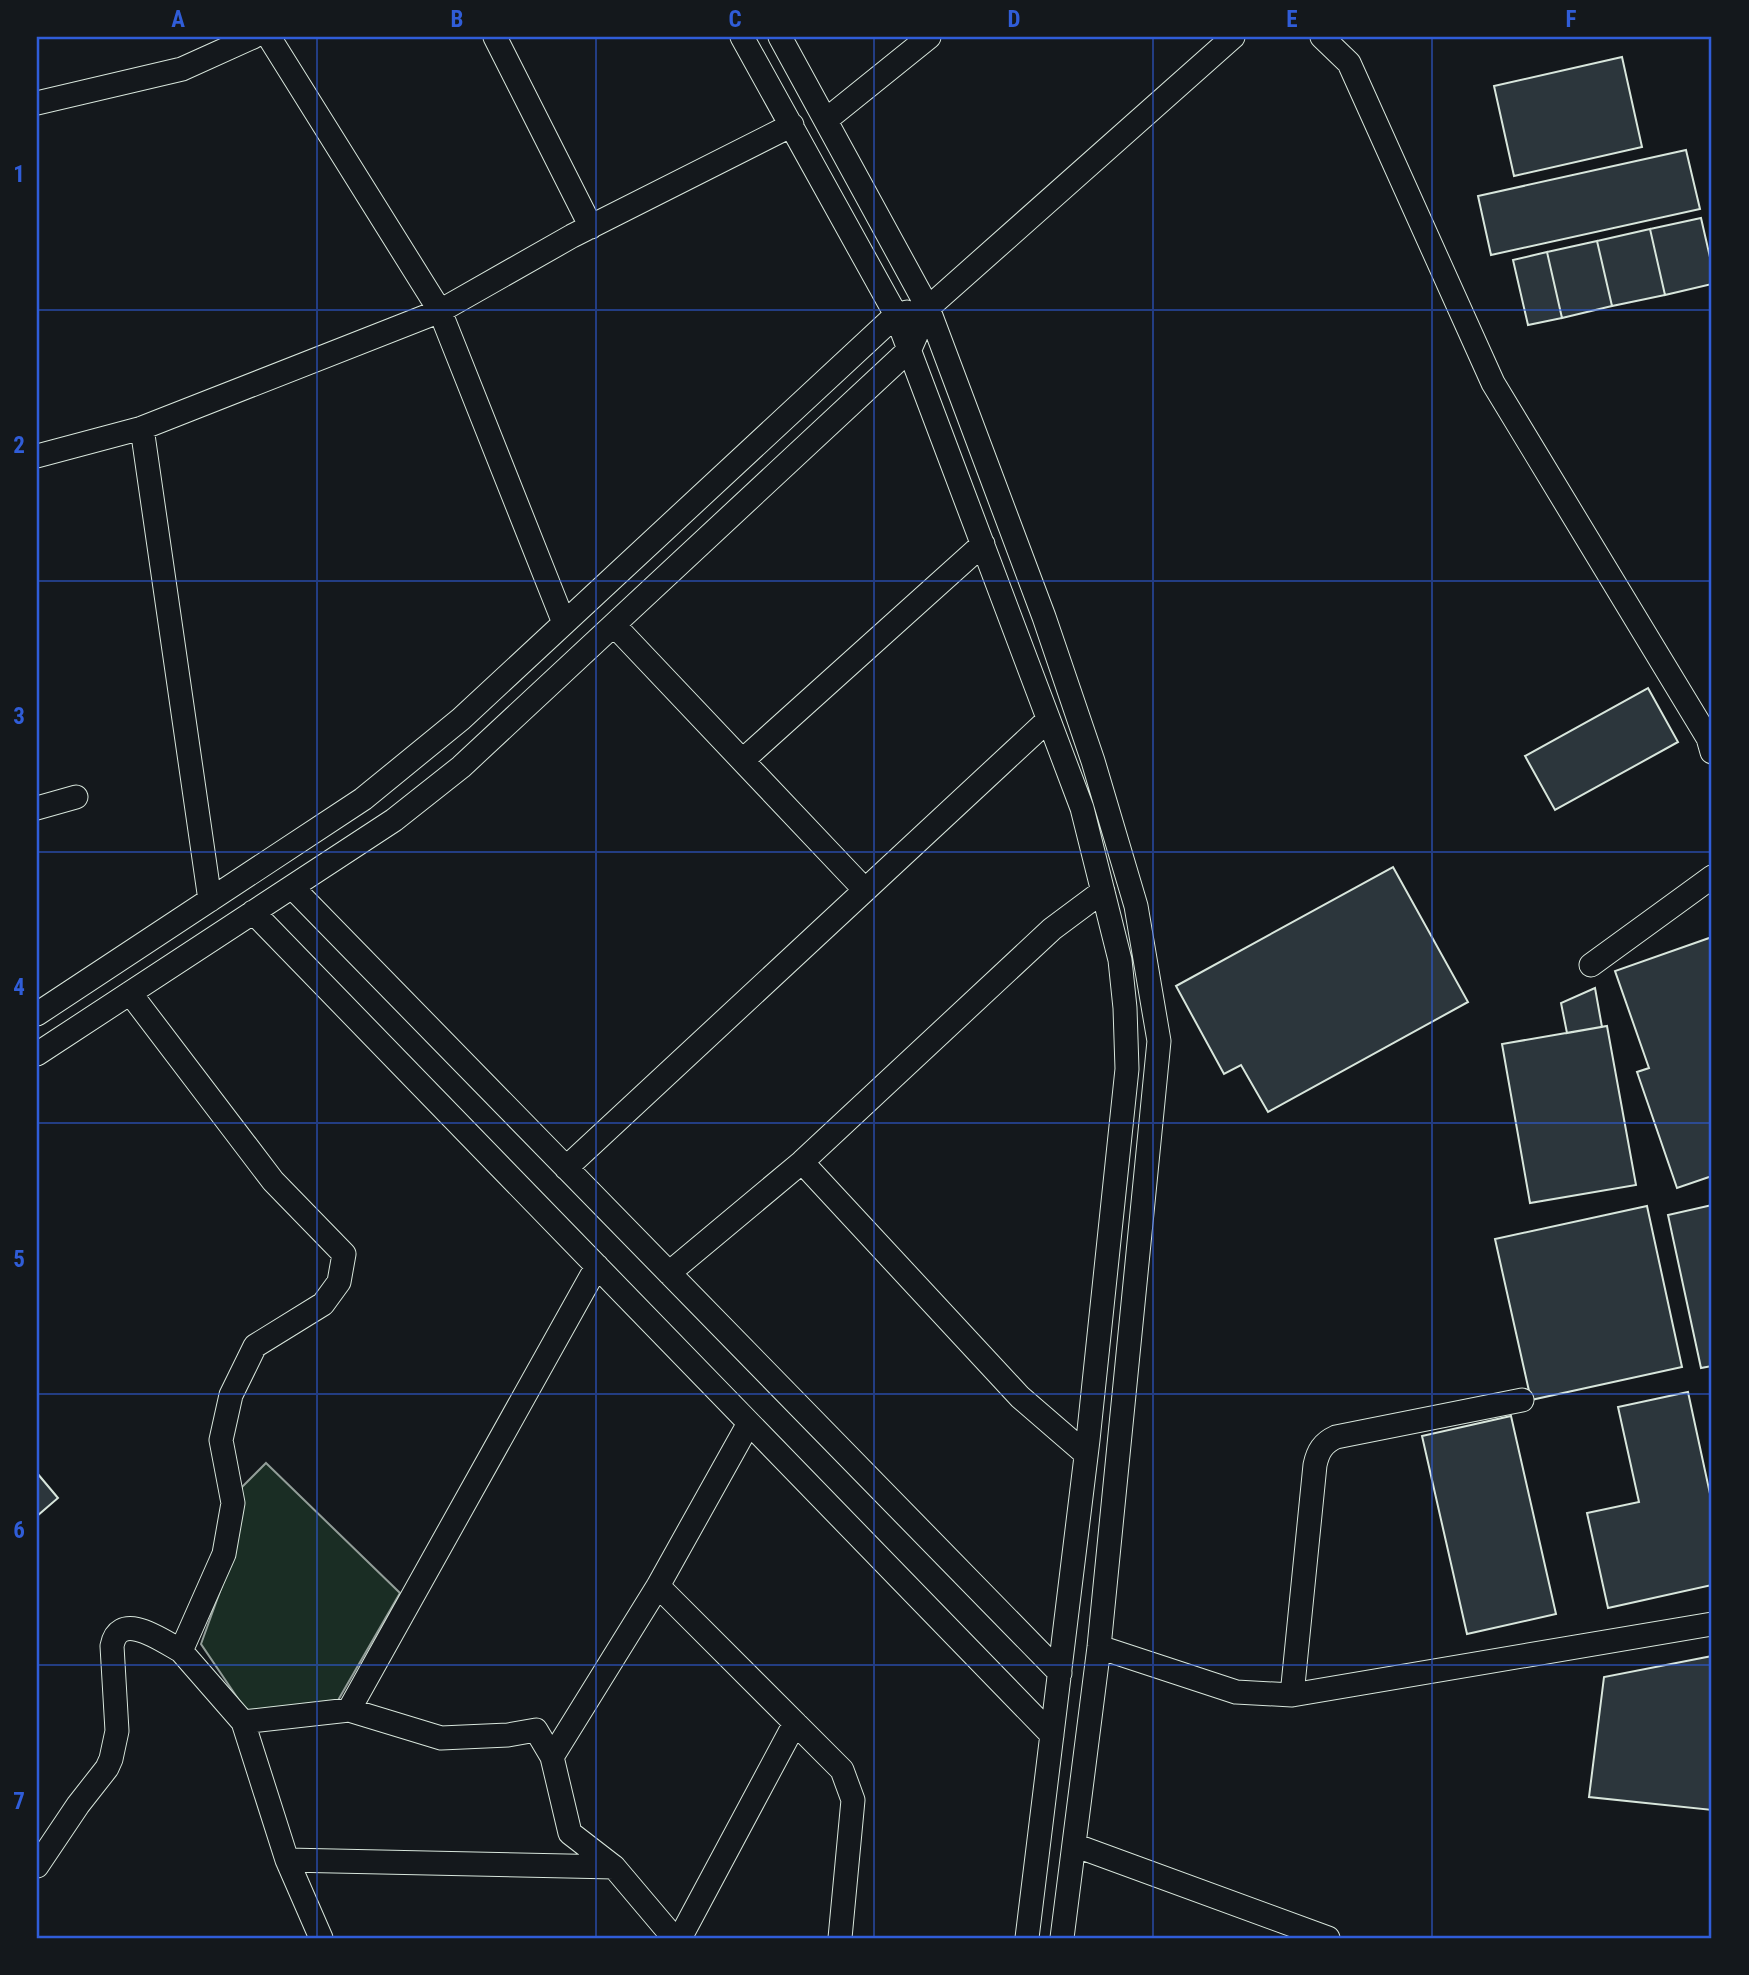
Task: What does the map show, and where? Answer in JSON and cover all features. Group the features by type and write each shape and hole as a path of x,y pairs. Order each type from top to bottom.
{"street":[{"path":"37,103 182,69 253,37"},
{"path":"269,37 440,311 564,623"},
{"path":"495,37 591,227"},
{"path":"742,37 896,315 910,349 1082,808 1120,960 1127,1069 1086,1454 1027,1938"},
{"path":"780,37 928,308 1044,617 1093,761 1136,906 1158,1041 1099,1647 1062,1938"},
{"path":"826,120 929,37"},
{"path":"37,1054 394,820 461,767 910,349 928,308 1233,37"},
{"path":"1322,37 1349,63 1493,383 1701,726 1712,752"},
{"path":"37,456 142,428 440,311 591,227 792,125"},
{"path":"37,1014 363,799 461,719 896,315 928,308"},
{"path":"142,428 210,900"},
{"path":"743,760 983,544"},
{"path":"614,625 865,890"},
{"path":"566,1168 1048,720"},
{"path":"37,808 76,797"},
{"path":"1591,965 1712,877"},
{"path":"292,887 1060,1673"},
{"path":"669,1273 802,1162 1052,929 1103,891"},
{"path":"253,912 1052,1735"},
{"path":"130,993 273,1181 344,1254 339,1282 323,1304 255,1346 231,1395 220,1440 233,1503 224,1553 181,1651"},
{"path":"802,1162 1020,1397 1086,1454"},
{"path":"349,1710 597,1266"},
{"path":"1292,1695 1315,1465 1320,1450 1336,1437 1522,1400"},
{"path":"552,1757 658,1586 750,1423"},
{"path":"658,1586 842,1770 853,1800 840,1938"},
{"path":"1099,1647 1236,1692 1292,1695 1712,1624"},
{"path":"37,1866 111,1759 117,1731 112,1646 116,1635 126,1628 139,1629 181,1651 243,1722 287,1860 321,1938"},
{"path":"243,1722 349,1710 440,1738 508,1735 536,1730 552,1757 570,1833 614,1867 674,1938"},
{"path":"680,1938 795,1723"},
{"path":"1074,1845 1328,1938"},
{"path":"287,1860 614,1867"}],"green space":[{"path":"266,1463 400,1593 337,1702 247,1712 201,1644 236,1547 242,1487"}],"building":[{"path":"1622,57 1642,147 1514,176 1494,86"},
{"path":"1686,150 1700,209 1491,255 1478,196"},
{"path":"1701,218 1712,266 1712,284 1665,295 1650,229"},
{"path":"1650,229 1665,295 1612,306 1597,241"},
{"path":"1597,241 1612,306 1562,318 1547,252"},
{"path":"1547,252 1562,318 1528,325 1513,260"},
{"path":"1648,688 1678,742 1555,810 1525,756"},
{"path":"1393,867 1468,1002 1268,1112 1241,1065 1224,1074 1176,986"},
{"path":"1712,937 1712,1176 1677,1188 1637,1072 1649,1068 1615,971"},
{"path":"1595,988 1602,1027 1567,1033 1561,1003"},
{"path":"1607,1026 1636,1185 1530,1203 1502,1044"},
{"path":"1712,1205 1712,1366 1701,1368 1668,1215"},
{"path":"1647,1206 1682,1367 1531,1400 1495,1239"},
{"path":"1688,1392 1712,1503 1712,1585 1608,1608 1587,1513 1639,1502 1618,1407"},
{"path":"1511,1416 1556,1614 1467,1634 1422,1436"},
{"path":"37,1473 58,1498 37,1516"},
{"path":"1712,1656 1712,1810 1589,1797 1604,1677"}]}
